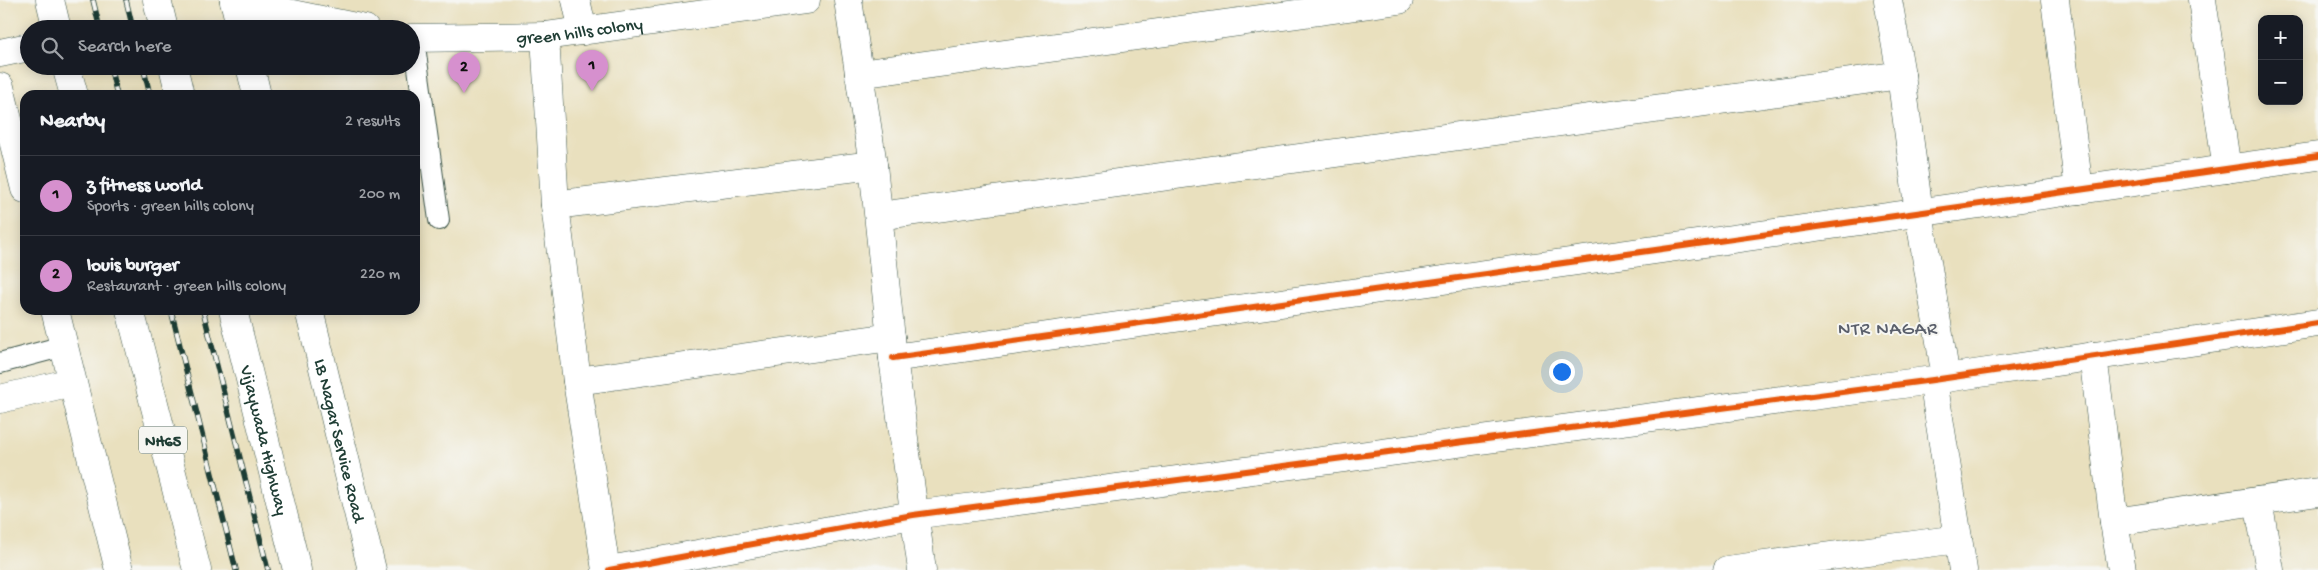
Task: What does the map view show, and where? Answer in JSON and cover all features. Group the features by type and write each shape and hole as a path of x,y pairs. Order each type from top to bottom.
{"main road":[{"path":"50,0 55,20"},
{"path":"157,0 162,20"},
{"path":"576,0 583,31"},
{"name":"green hills colony","path":"420,38 546,36 806,0"},
{"path":"848,0 873,165 892,348 913,516 922,570"},
{"path":"859,74 1399,0"},
{"path":"1888,0 1901,75 1963,570"},
{"path":"2055,0 2079,190"},
{"path":"2202,0 2227,169"},
{"path":"239,20 234,1 323,20"},
{"path":"546,36 555,205 577,381 608,570 913,516 1939,379 2318,323"},
{"path":"0,52 20,49"},
{"path":"68,75 73,90"},
{"path":"175,75 179,90"},
{"path":"252,75 256,90"},
{"path":"879,216 1901,75"},
{"path":"0,87 20,169"},
{"path":"577,381 892,348 1919,213 2318,156"},
{"path":"555,205 873,165"},
{"path":"56,315 119,570"},
{"name":"NH65","path":"131,315 197,570"},
{"name":"Vijaywada Highway","path":"234,315 297,570"},
{"name":"LB Nagar Service Road","path":"310,315 372,570"},
{"path":"2093,356 2122,570"},
{"path":"0,399 72,382"},
{"path":"2114,522 2318,492"},
{"path":"2258,501 2270,570"},
{"path":"1727,570 1958,539"}],"lane":[{"path":"417,75 420,90"},
{"path":"420,92 439,220"},
{"path":"0,363 64,346"}],"railway":[{"path":"93,0 98,20"},
{"path":"126,0 131,20"},
{"path":"112,75 116,90"},
{"path":"145,75 149,90"},
{"path":"172,315 236,570"},
{"path":"204,315 268,570"}],"cycle path":[{"path":"893,358 2318,156"},
{"path":"609,570 913,515 1933,380 2318,323"}],"place":[{"name":"z fitness world","path":"592,91"},
{"name":"louis burger","path":"464,93"}],"district":[{"name":"NTR NAGAR","path":"1888,327"}]}
